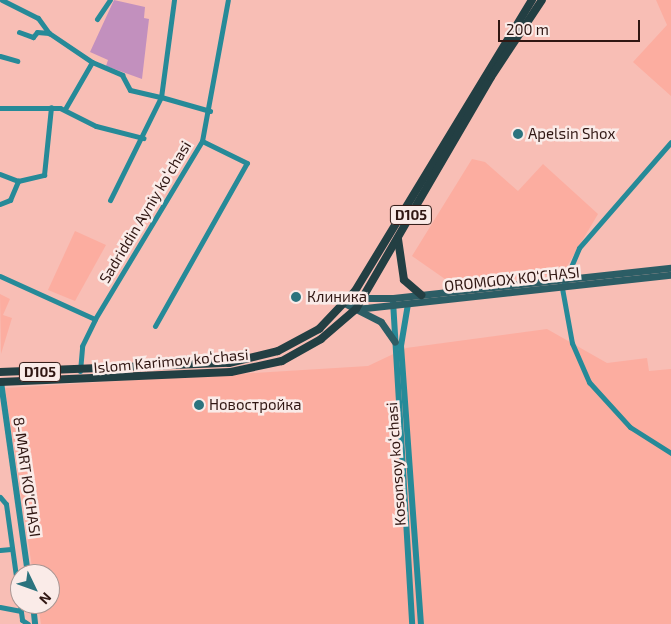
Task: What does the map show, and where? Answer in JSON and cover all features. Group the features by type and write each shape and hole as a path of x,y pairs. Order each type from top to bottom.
{"main road":[{"name":"Islom Karimov koʻchasi","path":"0,372 80,371 255,358 301,340 348,301 532,0"},
{"name":"Islom Karimov koʻchasi","path":"0,382 255,368 299,353 356,308 362,300 399,235 542,0"},
{"path":"399,235 404,280 421,295"},
{"name":"OROMGOX KO‘CHASI","path":"356,308 421,295 671,268"},
{"name":"OROMGOX KO‘CHASI","path":"348,301 362,300 408,304 671,275"},
{"path":"348,301 386,326 395,342"}],"street":[{"path":"2,0 38,18 49,34 92,62 122,75 130,90 210,111"},
{"path":"97,19 110,0"},
{"path":"110,200 143,138 162,97 174,0"},
{"name":"Sadriddin Ayniy koʻchasi","path":"80,371 82,346 95,319 202,141 210,111 228,0"},
{"path":"19,32 33,36 37,32 49,34"},
{"path":"0,56 17,60"},
{"path":"65,109 92,62"},
{"path":"0,108 65,109 96,126 143,138"},
{"path":"0,174 18,181 44,175 52,108"},
{"path":"155,326 247,163 202,141"},
{"path":"671,142 592,232 564,279 562,288 572,343 589,382 630,427 671,453"},
{"path":"0,204 10,200 18,181"},
{"path":"0,276 95,319"},
{"name":"Kosonsoy koʻchasi","path":"393,302 412,624"},
{"name":"Kosonsoy koʻchasi","path":"408,304 401,346 421,624"},
{"name":"8-MART KO'CHASI","path":"0,382 27,564"},
{"path":"0,497 6,504 13,564"},
{"path":"0,550 11,549"},
{"path":"21,614 22,620 28,624"},
{"path":"17,624 22,620"}],"shaded area":[{"path":"114,0 145,7 144,18 149,19 142,79 106,66 108,60 90,52"},
{"path":"656,0 671,0 671,96 633,62 667,25"},
{"path":"472,159 485,162 518,191 543,164 598,214 563,273 455,286 412,256"},
{"path":"75,231 106,245 75,301 48,290"},
{"path":"0,294 10,299 3,315 12,318 1,354"},
{"path":"547,329 607,363 647,358 649,371 671,369 671,624 41,624 40,614 60,614 60,564 31,564 5,388 368,366 406,348"}],"place":[{"name":"Apelsin Shox","path":"518,134"},
{"name":"Клиника","path":"296,297"},
{"name":"Новостройка","path":"199,405"}]}
